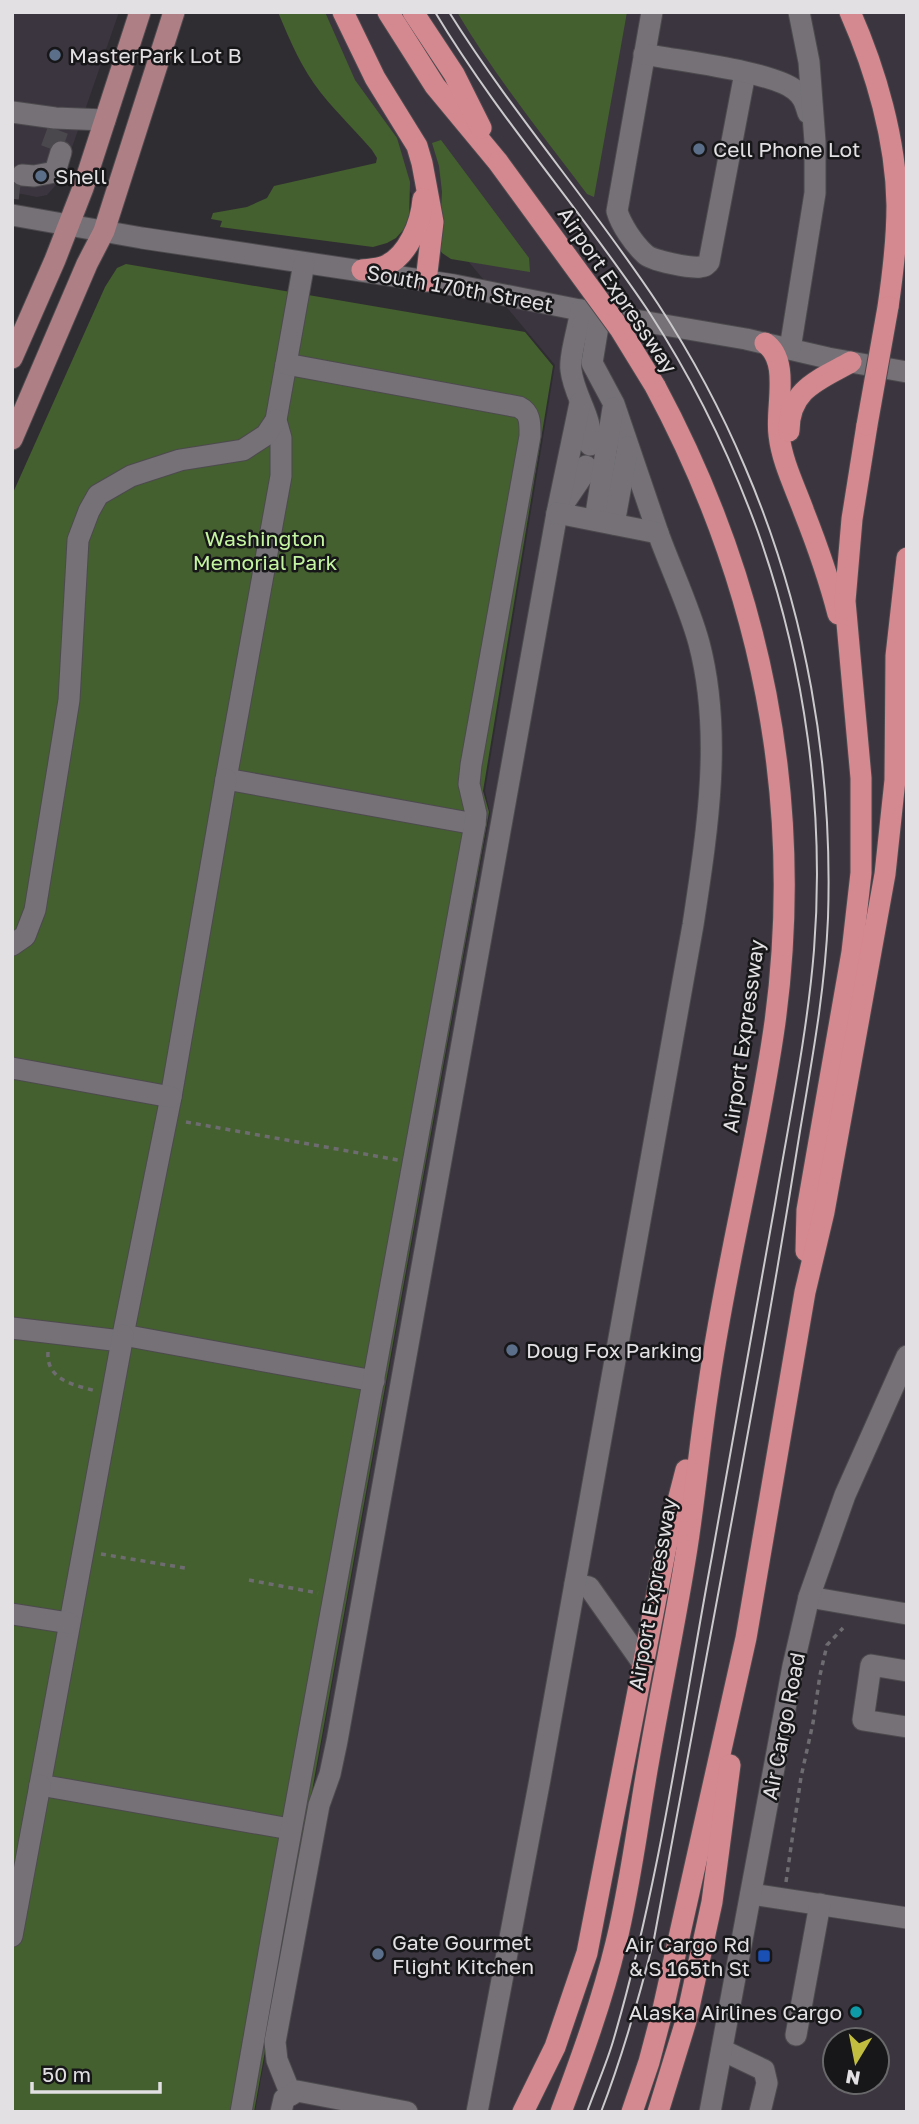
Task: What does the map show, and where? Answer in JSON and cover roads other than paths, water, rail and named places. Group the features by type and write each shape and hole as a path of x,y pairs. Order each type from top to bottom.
{"highway":[{"path":"343,12 374,78 417,146 426,176 433,222 426,281"},
{"name":"Airport Expressway","path":"388,12 416,59 463,108 498,162 620,329 655,386 687,448 713,508 752,625 770,714 779,777 783,839 783,922 774,1024 709,1384 687,1551 617,1940 592,2032 561,2112"},
{"path":"413,12 454,74 463,108"},
{"path":"805,1292 807,1210 852,951 861,873 863,812 855,702 848,650 846,582 852,519 888,307 896,224 894,176 886,123 869,63 850,12"},
{"path":"362,270 386,266 394,260 415,232 422,211 426,176"},
{"path":"765,343 778,360 781,447 818,546 834,598"},
{"path":"851,362 815,382 799,395 793,402 789,433 823,535 855,702"},
{"path":"658,2112 686,2021 712,1902 746,1638 805,1292 824,1212 885,874 895,780 896,656 907,558"},
{"path":"523,2112 555,2048 587,1952 666,1547 709,1384"},
{"path":"632,2112 663,2009 746,1638"}],"main road":[{"path":"12,358 69,225 140,12"},
{"path":"12,439 87,264 104,231 174,12"}],"street":[{"path":"652,12 617,211 621,221 647,256 697,267 706,265 711,257 745,73"},
{"path":"790,348 815,193 814,142 806,50 799,12"},
{"path":"766,76 798,71 804,63 806,50"},
{"path":"644,54 766,76 790,86 801,95 809,114 814,142"},
{"path":"12,112 62,134 105,120"},
{"path":"29,178 55,172 62,134"},
{"name":"South 170th Street","path":"12,215 426,281 907,372"},
{"path":"12,945 25,936 35,910 72,673 78,540 89,511 98,495 131,476 180,460 243,450 266,435 276,420 304,263"},
{"path":"557,513 592,430 580,403 570,369 590,312"},
{"path":"477,2112 693,925 708,808 710,715 705,671 698,642 657,533 614,404 592,363 590,312"},
{"path":"241,2112 290,1829 475,824 475,806 469,784 471,765 530,436 525,410 512,404 286,364"},
{"path":"286,2104 275,2042 319,1805 330,1774 337,1741 557,513 580,403"},
{"path":"604,522 614,404"},
{"path":"12,1936 122,1338 171,1097 281,476 281,438 276,420"},
{"path":"604,522 625,435"},
{"path":"557,513 657,533"},
{"path":"226,779 475,824"},
{"path":"12,1068 171,1097"},
{"path":"12,1328 122,1338 374,1381"},
{"name":"Air Cargo Road","path":"710,2112 809,1597 845,1494 907,1356"},
{"path":"575,1584 589,1587 644,1665"},
{"path":"809,1597 907,1614"},
{"path":"12,1614 69,1623"},
{"path":"907,1671 872,1665 863,1720 907,1727"},
{"path":"40,1785 290,1829"},
{"path":"751,1894 907,1918"},
{"path":"796,2035 820,1905"},
{"path":"722,2050 764,2070 767,2082 760,2112"},
{"path":"286,2104 298,2091 407,2112"}],"tunnel":[{"path":"51,149 58,130"},
{"path":"12,188 20,189"}],"tram line":[{"path":"435,12 485,89 649,312 710,419 747,503 774,582 799,686 814,791 817,897 814,950 797,1078 657,1859 614,2038 587,2112"},
{"path":"449,12 499,87 633,267 694,363 716,404 745,467 784,576 811,688 826,803 828,918 824,972 778,1263 654,1939 630,2026 601,2112"}],"place":[{"name":"MasterPark Lot B","path":"55,55"},
{"name":"Cell Phone Lot","path":"699,149"},
{"name":"Shell","path":"41,176"},
{"name":"Doug Fox Parking","path":"512,1350"},
{"name":"Gate Gourmet Flight Kitchen","path":"378,1954"},
{"name":"Air Cargo Rd & S 165th St","path":"764,1956"},
{"name":"Alaska Airlines Cargo","path":"856,2012"}],"park label":[{"name":"Washington Memorial Park","path":"265,550"}]}
